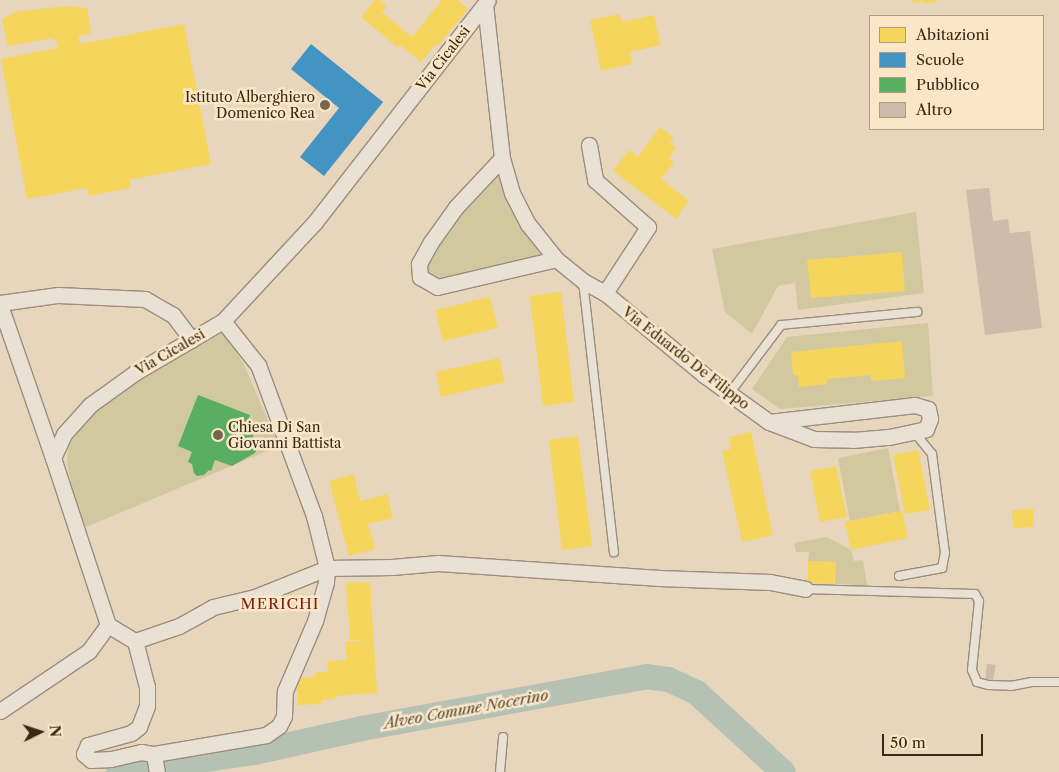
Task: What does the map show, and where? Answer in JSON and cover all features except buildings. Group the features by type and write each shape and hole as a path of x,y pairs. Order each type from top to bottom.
{"street":[{"name":"Via Eduardo De Filippo","path":"486,2 502,158 512,192 528,224 556,259 583,281 605,293 729,394 769,422 814,439 853,440 914,432"},
{"name":"Via Cicalesi","path":"53,458 69,427 90,405 136,372 223,321 315,222 486,2"},
{"path":"590,145 595,180 648,227 605,293"},
{"path":"502,158 456,206 430,242 419,264 420,277 438,287 556,259"},
{"path":"192,340 173,315 145,299 58,295 0,304 108,625 136,641 147,687 147,706 138,727 131,734 88,745 84,754 91,760 111,759 141,752 156,762 266,735 279,726 284,716 285,691 314,621 326,582 327,568 314,516 297,464 258,365 223,321"},
{"path":"769,422 915,405 928,409 930,419 926,429 914,432"},
{"path":"41,425 69,427"},
{"path":"136,641 179,626 213,607 255,597 327,568 392,567 438,563 659,578 770,582 806,589"},
{"path":"0,711 89,651 108,625"}],"lane":[{"path":"583,281 614,552"},
{"path":"729,394 781,325 917,312"},
{"path":"899,576 942,568 945,553 932,454 914,432"},
{"path":"806,589 975,594 979,601 972,670 977,682 988,685 1011,686 1032,682 1059,682"},
{"path":"500,772 503,736"}],"shaded area":[{"path":"498,171 505,197 513,213 543,256 433,280 428,275 425,266 436,246"},
{"path":"916,212 924,293 798,310 795,283 778,286 752,334 725,312 712,249"},
{"path":"928,323 933,396 780,409 752,389 787,337"},
{"path":"225,332 244,365 279,446 86,527 76,506 67,463 68,448 85,420 108,399 175,358"},
{"path":"888,448 900,511 850,521 838,458"},
{"path":"827,537 851,550 854,561 863,560 867,585 835,584 835,562 808,561 809,552 796,552 794,543"}],"waterway":[{"name":"Alveo Comune Nocerino","path":"118,772 254,752 361,728 646,676 668,679 696,692 783,772"}],"place":[{"name":"Istituto Alberghiero Domenico Rea","path":"325,105"},
{"name":"Chiesa Di San Giovanni Battista","path":"218,435"}],"district":[{"name":"MERICHI","path":"280,604"}]}
